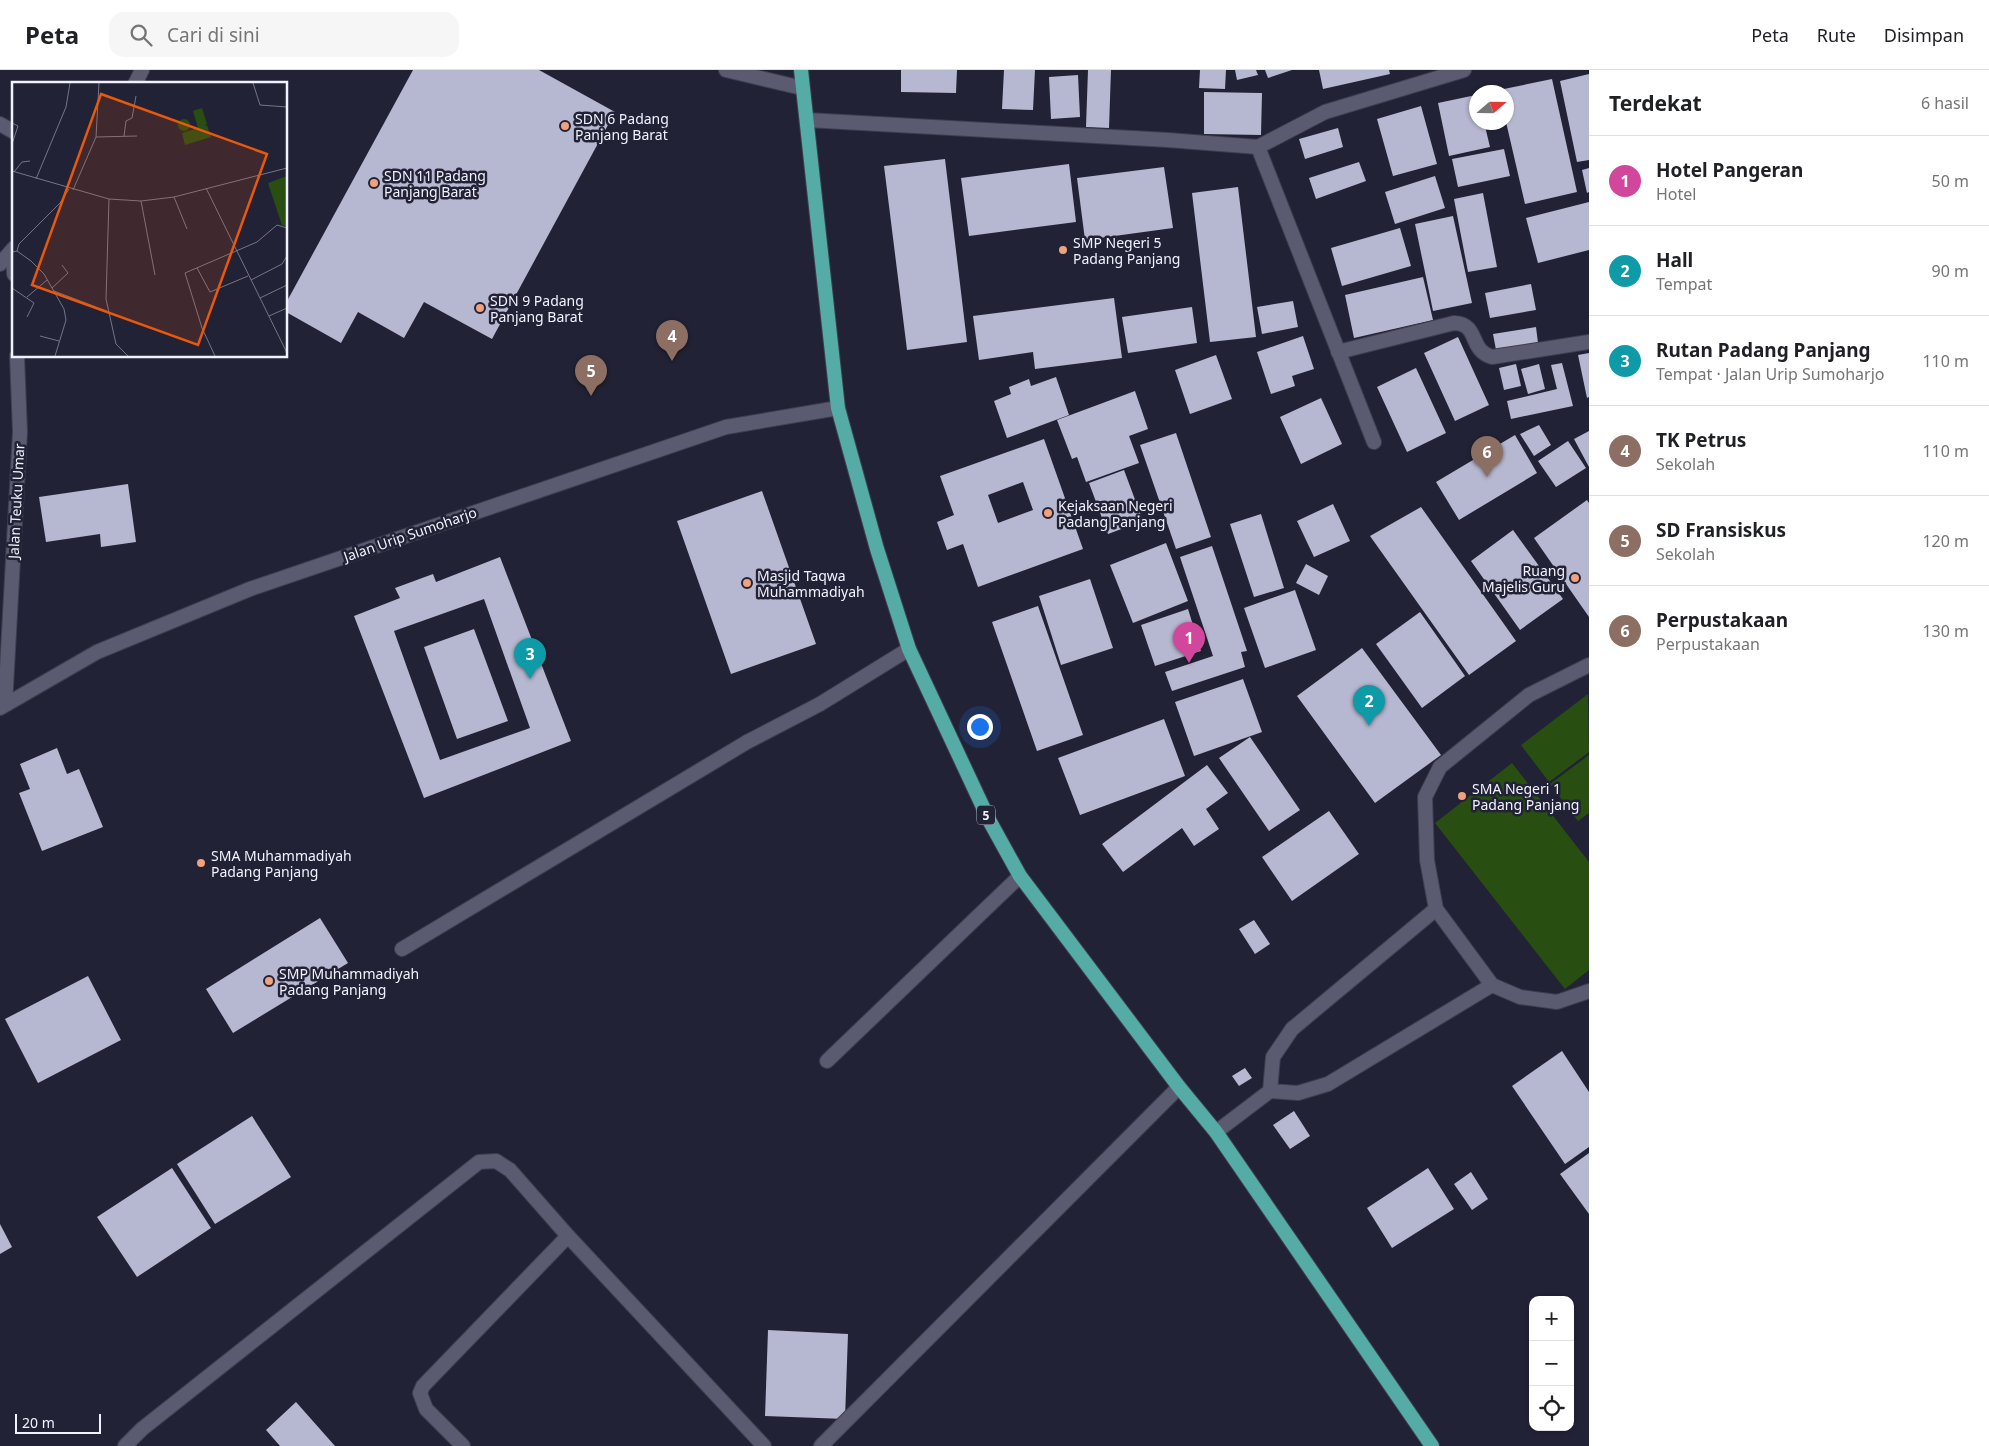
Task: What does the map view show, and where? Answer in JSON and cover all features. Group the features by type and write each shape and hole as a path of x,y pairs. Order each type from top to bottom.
{"highway":[{"name":"5","path":"801,70 838,408 877,549 909,649 989,820 1020,876 1179,1087 1216,1132 1432,1446"}],"street":[{"path":"135,82 142,70"},
{"path":"726,70 802,88"},
{"path":"807,120 1168,140 1258,147 1325,112 1464,70"},
{"path":"0,124 12,131"},
{"path":"1258,147 1374,442"},
{"path":"0,264 12,250"},
{"path":"1338,352 1454,323 1464,323 1469,328 1478,350 1483,355 1492,357 1589,342"},
{"name":"Jalan Teuku Umar","path":"2,707 20,432 17,358"},
{"name":"Jalan Urip Sumoharjo","path":"2,707 97,652 250,589 726,427 838,408"},
{"path":"402,949 747,742 820,704 909,649"},
{"path":"1589,665 1529,695 1440,766 1425,797 1427,860 1436,909 1492,985 1520,997 1557,1002 1589,990"},
{"path":"827,1061 1020,876"},
{"path":"1270,1091 1273,1057 1292,1029 1436,909"},
{"path":"1216,1132 1270,1091 1298,1093 1328,1084 1492,985"},
{"path":"820,1446 1179,1087"},
{"path":"125,1446 142,1429 479,1162 496,1161 510,1170 568,1236 764,1446"},
{"path":"462,1446 426,1409 420,1393 423,1386 568,1236"}],"green space":[{"path":"1588,694 1589,752 1549,782 1521,745"},
{"path":"1589,755 1589,813 1578,821 1550,784"},
{"path":"1512,763 1589,862 1589,970 1565,989 1435,823"}],"building":[{"path":"413,70 539,70 615,112 492,339 424,302 404,338 358,312 341,343 288,313 288,299"},
{"path":"901,70 957,70 956,93 901,92"},
{"path":"1004,70 1035,70 1033,110 1002,109"},
{"path":"1088,70 1111,70 1109,128 1086,127"},
{"path":"1200,70 1226,70 1225,89 1199,88"},
{"path":"1235,70 1256,70 1258,75 1237,80"},
{"path":"1265,70 1292,70 1268,78"},
{"path":"1319,70 1389,70 1390,74 1323,89"},
{"path":"1589,74 1589,160 1577,162 1560,81"},
{"path":"1078,75 1080,117 1051,119 1049,77"},
{"path":"1552,79 1577,192 1525,204 1508,130 1514,130 1514,87"},
{"path":"1204,92 1262,93 1261,135 1204,134"},
{"path":"1469,96 1469,130 1486,130 1490,147 1449,156 1438,103"},
{"path":"1421,106 1437,164 1393,176 1377,119"},
{"path":"1338,128 1343,147 1305,159 1299,139"},
{"path":"1504,149 1510,176 1458,187 1452,159"},
{"path":"945,159 967,342 907,350 884,166"},
{"path":"1359,162 1366,181 1316,199 1309,178"},
{"path":"1069,164 1076,222 969,236 961,178"},
{"path":"1164,167 1173,228 1085,240 1077,178"},
{"path":"1589,168 1589,192 1587,193 1582,170"},
{"path":"1435,176 1445,208 1395,224 1385,192"},
{"path":"1238,187 1256,337 1210,342 1192,193"},
{"path":"1483,193 1497,267 1468,272 1454,199"},
{"path":"1589,202 1589,250 1538,263 1526,218"},
{"path":"1453,216 1472,303 1433,311 1415,224"},
{"path":"1400,228 1411,266 1342,286 1331,248"},
{"path":"1423,277 1433,320 1354,338 1345,295"},
{"path":"1531,284 1536,310 1490,318 1485,293"},
{"path":"1114,298 1122,358 1035,369 1033,352 979,360 973,316"},
{"path":"1293,301 1298,327 1262,334 1257,307"},
{"path":"1192,307 1197,343 1128,353 1122,317"},
{"path":"1536,327 1538,343 1496,350 1493,334"},
{"path":"1303,336 1314,369 1292,376 1295,386 1271,394 1257,352"},
{"path":"1458,337 1489,405 1455,421 1424,353"},
{"path":"1589,353 1589,397 1587,398 1578,355"},
{"path":"1216,355 1232,399 1190,414 1175,370"},
{"path":"1562,363 1573,406 1511,419 1507,401 1557,389 1551,365"},
{"path":"1516,364 1521,386 1504,390 1499,368"},
{"path":"1539,364 1545,389 1528,394 1521,369"},
{"path":"1416,368 1446,433 1407,452 1377,387"},
{"path":"1056,377 1069,415 1007,438 994,401 1011,394 1009,387 1029,379 1031,386"},
{"path":"1135,391 1148,429 1129,436 1139,463 1086,482 1077,457 1072,459 1057,420"},
{"path":"1321,398 1342,444 1301,464 1280,417"},
{"path":"1539,425 1551,445 1534,456 1520,434"},
{"path":"1589,431 1589,467 1574,439"},
{"path":"1176,433 1211,537 1176,549 1140,445"},
{"path":"1515,435 1537,473 1459,520 1436,482"},
{"name":"Kejaksaan Negeri Padang Panjang","path":"1044,439 1083,549 978,587 963,544 947,550 937,522 954,515 940,476","holes":["1023,482 1033,510 998,523 988,495"]},
{"path":"1568,441 1586,468 1556,487 1538,461"},
{"path":"1124,470 1143,521 1108,534 1089,483"},
{"path":"128,484 136,542 101,547 100,534 46,542 39,497"},
{"name":"Masjid Taqwa Muhammadiyah","path":"762,491 816,644 731,674 677,521"},
{"name":"Ruang Majelis Guru","path":"1587,500 1589,503 1589,617 1534,538"},
{"path":"1333,504 1350,541 1314,557 1297,521"},
{"path":"1421,507 1516,641 1469,675 1370,536"},
{"path":"1261,514 1284,588 1254,597 1230,524"},
{"path":"1513,530 1563,599 1520,630 1471,561"},
{"path":"1166,543 1188,601 1133,623 1110,565"},
{"path":"1212,546 1247,651 1241,652 1245,667 1172,691 1165,672 1213,656 1180,557"},
{"path":"500,557 571,741 424,798 354,616 400,598 395,588 433,574 436,582","holes":["484,599 530,728 440,760 394,631"]},
{"path":"1306,564 1328,576 1319,595 1296,583"},
{"path":"1090,579 1113,648 1061,665 1039,596"},
{"path":"1295,590 1316,650 1265,668 1244,608"},
{"path":"1038,606 1083,735 1037,751 992,622"},
{"path":"1188,609 1201,651 1155,666 1141,625"},
{"path":"1420,612 1465,676 1422,708 1376,644"},
{"path":"474,629 508,721 457,739 424,647"},
{"path":"1362,648 1441,755 1375,803 1297,696"},
{"path":"1243,679 1262,732 1194,756 1175,702"},
{"path":"1164,719 1185,776 1080,815 1058,758"},
{"path":"1250,737 1300,810 1269,831 1219,758"},
{"path":"57,748 67,774 79,769 103,827 42,851 19,793 30,789 20,764"},
{"path":"1207,765 1228,793 1206,809 1219,829 1194,846 1182,828 1123,872 1102,844"},
{"path":"1329,811 1359,854 1292,901 1262,857"},
{"path":"320,918 348,963 233,1033 206,989"},
{"path":"1254,920 1270,944 1255,954 1239,929"},
{"path":"88,976 121,1040 38,1083 5,1019"},
{"path":"1562,1051 1589,1092 1589,1147 1565,1164 1512,1086"},
{"path":"1245,1068 1252,1078 1239,1086 1232,1076"},
{"path":"1294,1111 1310,1136 1290,1149 1273,1125"},
{"path":"252,1116 291,1177 215,1224 177,1164"},
{"path":"1589,1153 1589,1214 1560,1174"},
{"path":"172,1168 211,1228 137,1277 97,1217"},
{"path":"1428,1168 1454,1209 1392,1248 1367,1208"},
{"path":"1471,1172 1488,1199 1472,1210 1454,1184"},
{"path":"0,1224 12,1247 0,1254"},
{"path":"768,1330 848,1334 845,1419 765,1416"},
{"path":"296,1402 335,1446 280,1446 266,1430"}],"place":[{"name":"SDN 6 Padang Panjang Barat","path":"565,126"},
{"name":"SDN 11 Padang Panjang Barat","path":"374,183"},
{"name":"SMP Negeri 5 Padang Panjang","path":"1063,250"},
{"name":"SDN 9 Padang Panjang Barat","path":"480,308"},
{"name":"TK Petrus","path":"672,361"},
{"name":"SD Fransiskus","path":"591,396"},
{"name":"Perpustakaan","path":"1487,477"},
{"name":"Kejaksaan Negeri Padang Panjang","path":"1048,513"},
{"name":"Ruang Majelis Guru","path":"1575,578"},
{"name":"Masjid Taqwa Muhammadiyah","path":"747,583"},
{"name":"Hotel Pangeran","path":"1189,663"},
{"name":"Rutan Padang Panjang","path":"530,679"},
{"name":"Hall","path":"1369,726"},
{"name":"SMA Negeri 1 Padang Panjang","path":"1462,796"},
{"name":"SMA Muhammadiyah Padang Panjang","path":"201,863"},
{"name":"SMP Muhammadiyah Padang Panjang","path":"269,981"}]}
